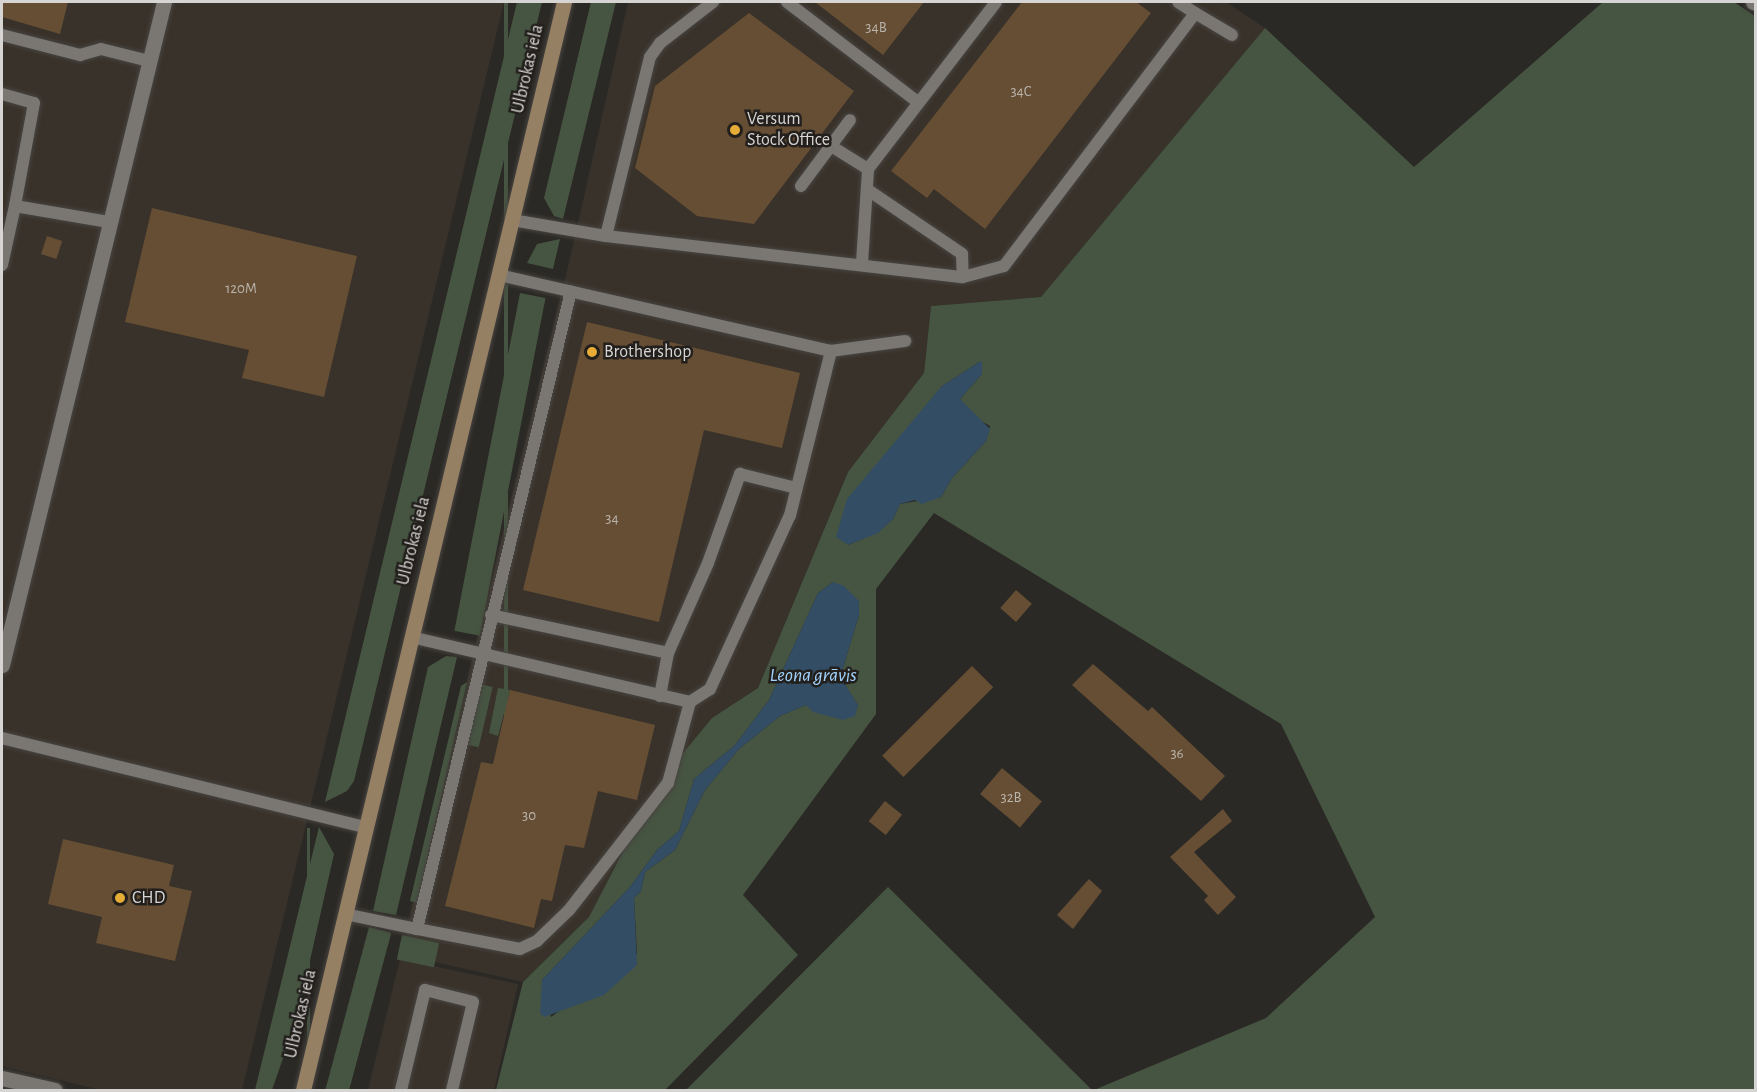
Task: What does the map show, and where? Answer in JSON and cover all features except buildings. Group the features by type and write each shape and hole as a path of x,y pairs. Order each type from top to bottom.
{"main road":[{"name":"Ulbrokas iela","path":"303,1090 564,2"}],"street":[{"path":"2,665 164,2"},
{"path":"2,1078 55,1090"}],"lane":[{"path":"606,236 650,57 660,43 713,2"},
{"path":"787,2 918,102"},
{"path":"862,263 868,169 996,2"},
{"path":"1178,2 1232,34"},
{"path":"512,220 606,236 862,263 963,277 1004,266 1195,13"},
{"path":"2,35 80,55 100,49 149,61"},
{"path":"2,94 34,103 2,265"},
{"path":"801,186 850,120"},
{"path":"831,146 868,169"},
{"path":"868,190 962,254 963,277"},
{"path":"15,206 109,222"},
{"path":"499,275 831,351 905,341"},
{"path":"417,929 481,653 571,291"},
{"path":"345,914 520,949 537,941 569,910 668,783 690,702 710,689 790,515 831,351"},
{"path":"660,696 668,653 708,562 740,474 796,488"},
{"path":"491,615 668,653"},
{"path":"411,637 690,702"},
{"path":"2,738 365,827"},
{"path":"401,1090 425,990 473,1002 452,1090"}],"shaded area":[{"path":"2,2 504,2 242,1090 101,1090 2,1066"},
{"path":"628,2 1226,2 1265,28 1041,297 931,306 924,373 848,472 758,688 712,718 659,782 589,917 523,982 400,954 571,254"},
{"path":"400,959 518,984 494,1090 368,1090"}],"green space":[{"path":"504,2 508,2 508,814 504,814"},
{"path":"517,2 542,2 354,781 347,791 325,802"},
{"path":"591,2 616,2 563,219 554,216 544,198"},
{"path":"1603,2 1734,2 1755,16 1755,1090 1094,1090 1266,1018 1375,917 1281,724 934,513 876,589 876,714 743,895 798,955 665,1090 496,1090 523,982 589,917 659,782 712,718 758,688 848,472 924,373 931,306 1041,297 1265,28 1414,167","holes":["982,362 982,374 960,399 971,415 990,426 986,441 952,478 941,497 900,504 893,519 877,533 848,545 941,387","833,582 859,601 859,615 843,668 843,682 858,705 855,712 828,716 806,705 780,716 739,749 705,790 675,850 645,872 641,891 634,898 637,954 551,1017 542,980 630,887 657,850 679,831 694,779 735,745 769,700 818,593"]},
{"path":"560,239 553,269 527,263 537,244"},
{"path":"520,293 546,298 480,636 454,631"},
{"path":"446,656 457,657 396,915 373,911 428,667"},
{"path":"467,682 417,903 410,901 461,686"},
{"path":"480,684 493,687 479,747 466,744"},
{"path":"498,688 510,690 498,736 489,733"},
{"path":"319,827 334,854 297,1018 272,1090 255,1090"},
{"path":"307,828 310,828 310,1090 307,1090"},
{"path":"888,887 1092,1090 686,1090"},
{"path":"369,927 391,933 349,1090 326,1089"},
{"path":"402,935 439,943 434,967 397,959"}],"water":[{"path":"982,362 982,374 960,399 990,429 986,441 952,478 941,497 922,504 915,500 900,504 893,519 878,533 848,545 836,537 847,499 941,387"},
{"name":"Leona grāvis","path":"833,582 844,586 859,601 859,615 843,668 844,683 858,705 855,716 843,720 813,712 806,705 780,716 739,749 705,790 675,850 645,872 641,891 634,898 637,965 604,995 544,1017 540,1013 542,980 630,887 657,850 679,831 694,779 735,745 769,700 818,593"}],"place":[{"name":"Versum Stock Office","path":"735,130"},
{"name":"Brothershop","path":"592,352"},
{"name":"CHD","path":"120,898"}]}
